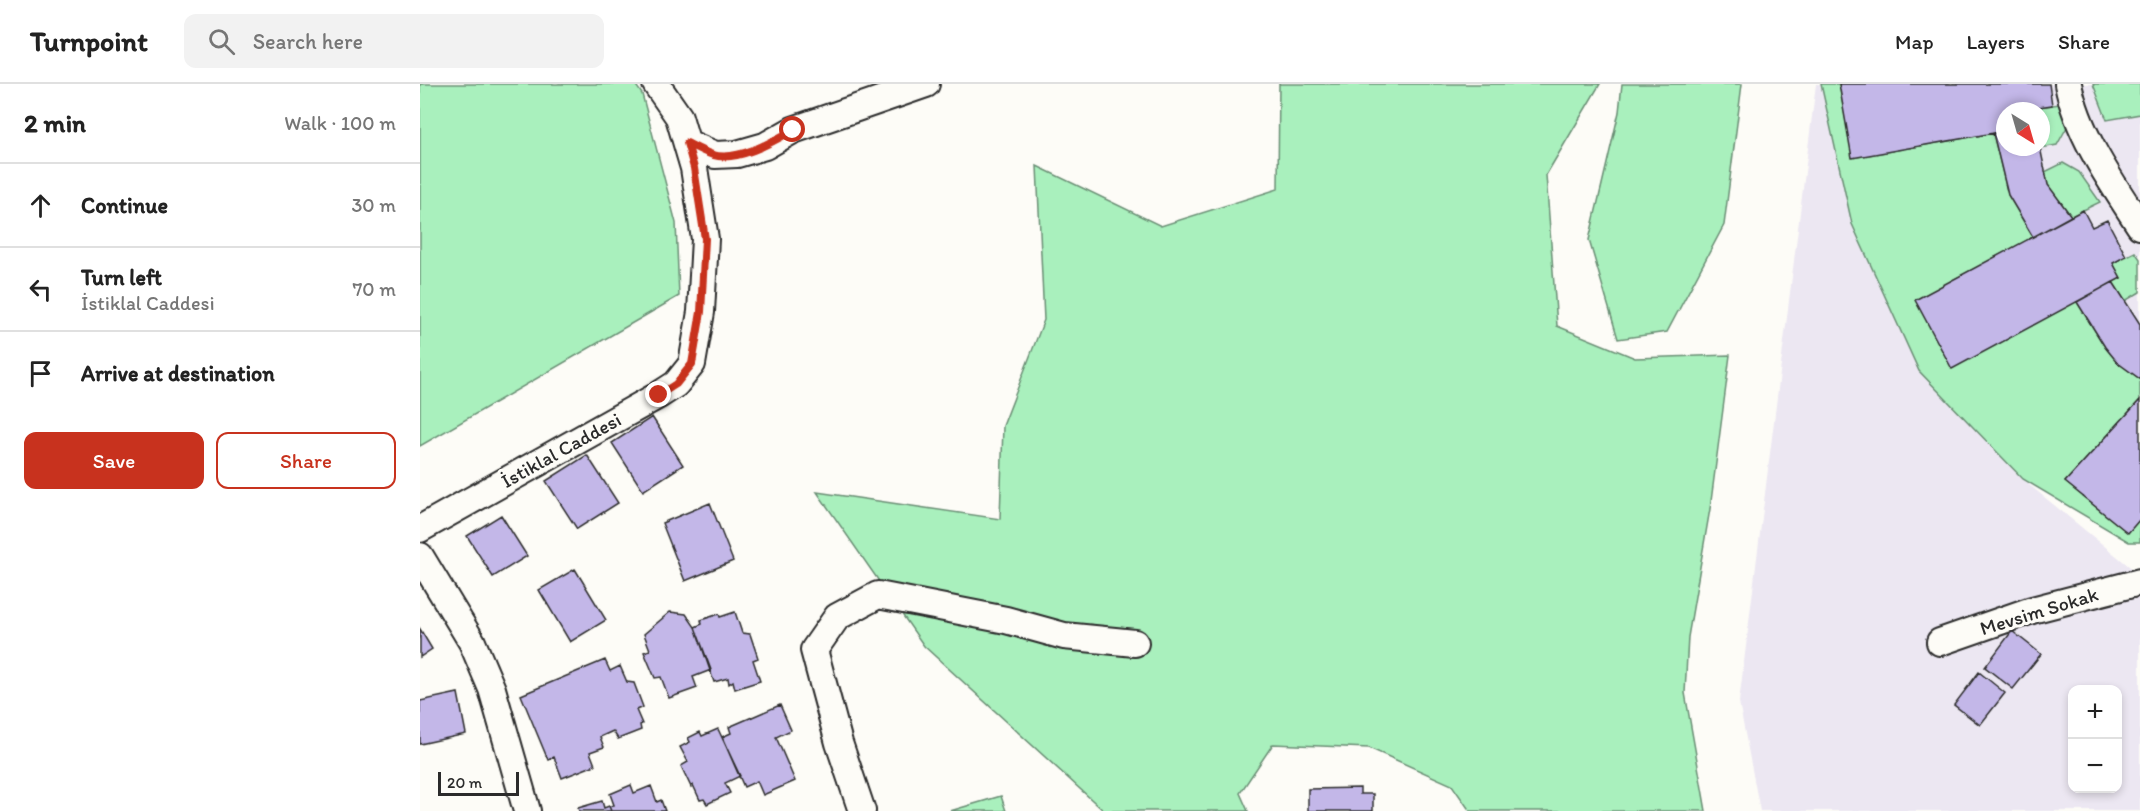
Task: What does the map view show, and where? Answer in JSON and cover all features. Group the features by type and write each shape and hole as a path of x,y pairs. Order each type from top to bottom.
{"street":[{"name":"İstiklal Caddesi","path":"420,529 659,395 676,384 692,364 701,312 705,239 694,168 679,117 656,84"},
{"path":"687,143 715,155 737,154 765,146 793,130 926,84"},
{"path":"2068,84 2088,141 2140,226"},
{"path":"420,556 472,642 492,689 527,811"},
{"name":"Mevsim Sokak","path":"1940,642 2032,610 2140,582"},
{"path":"862,811 839,743 814,650 837,617 879,595 1006,620 1064,636 1135,643"}],"shaded area":[{"path":"1816,84 2140,84 2140,542 2129,542 2027,483 2140,575 2140,811 1760,811 1739,702"}],"green space":[{"path":"420,84 635,84 642,94 676,223 679,296 420,446"},
{"path":"1279,84 1600,84 1546,175 1557,326 1635,358 1730,355 1710,509 1688,637 1685,693 1706,811 1470,811 1452,785 1369,748 1273,744 1240,793 1248,811 1104,811 924,646 817,492 1000,519 1003,426 1044,320 1037,166 1161,226 1278,189"},
{"path":"1622,84 1742,84 1724,225 1667,332 1618,339 1589,240 1619,112"},
{"path":"1821,84 1839,84 1853,158 1993,133 1996,156 1999,156 2008,195 2033,237 1915,300 2077,302 2105,347 2118,363 2140,379 2140,400 2065,482 2128,532 2140,519 2140,542 2129,542 2023,479 1919,371 1852,224"},
{"path":"2093,84 2140,84 2140,114 2107,120"},
{"path":"2060,104 2067,127 2057,145 2050,146 2050,105"},
{"path":"2063,163 2079,172 2100,202 2071,216 2048,185 2045,172"},
{"path":"2135,252 2140,259 2140,292 2125,301 2113,282 2121,278 2113,263"},
{"path":"1001,796 1006,811 950,811"}],"building":[{"path":"1839,84 2049,84 2052,105 2050,105 2050,102 1996,102 1996,133 1852,158"},
{"path":"1999,156 2042,156 2048,185 2071,216 2033,237 2008,195"},
{"path":"2083,210 2092,227 2107,220 2126,256 2113,263 2121,278 1952,369 1915,300"},
{"path":"2113,282 2140,324 2140,379 2118,363 2105,347 2077,302"},
{"path":"2140,400 2140,519 2128,533 2065,482"},
{"path":"652,417 683,465 643,491 612,443"},
{"path":"587,455 618,503 577,529 546,481"},
{"path":"710,503 733,561 685,581 662,523"},
{"path":"501,515 527,556 493,577 467,536"},
{"path":"575,569 606,620 570,642 539,590"},
{"path":"670,612 686,614 695,627 711,670 693,677 697,688 669,698 661,677 655,678 644,652 650,650 644,634"},
{"path":"735,612 742,633 750,634 758,658 753,660 760,681 735,689 733,681 729,684 728,678 714,682 695,627 702,624 701,620"},
{"path":"420,629 432,649 420,657"},
{"path":"2012,631 2041,654 2013,689 1985,667"},
{"path":"605,660 610,671 620,666 627,682 634,683 643,707 636,710 642,724 640,725 641,730 618,739 613,731 600,737 604,747 590,752 595,765 562,778 554,757 548,760 521,695"},
{"path":"1979,672 2005,693 1980,725 1954,705"},
{"path":"458,693 466,734 420,744 420,701"},
{"path":"780,705 791,730 776,737 795,781 763,795 757,781 744,787 722,737 731,733 729,727"},
{"path":"718,729 740,776 725,783 730,793 707,804 704,799 700,800 693,785 691,787 681,766 688,762 680,747 690,742 688,738 700,732 702,736"},
{"path":"631,785 634,793 651,786 657,802 661,800 665,811 611,811 609,806 614,805 610,794"},
{"path":"1360,788 1360,794 1373,794 1373,811 1308,811 1308,789"},
{"path":"602,801 604,808 609,806 611,811 579,811 578,808"}],"route":[{"path":"659,395 676,384 692,364 701,312 705,239 694,168 687,143 715,155 737,154 765,146 793,130"}]}
